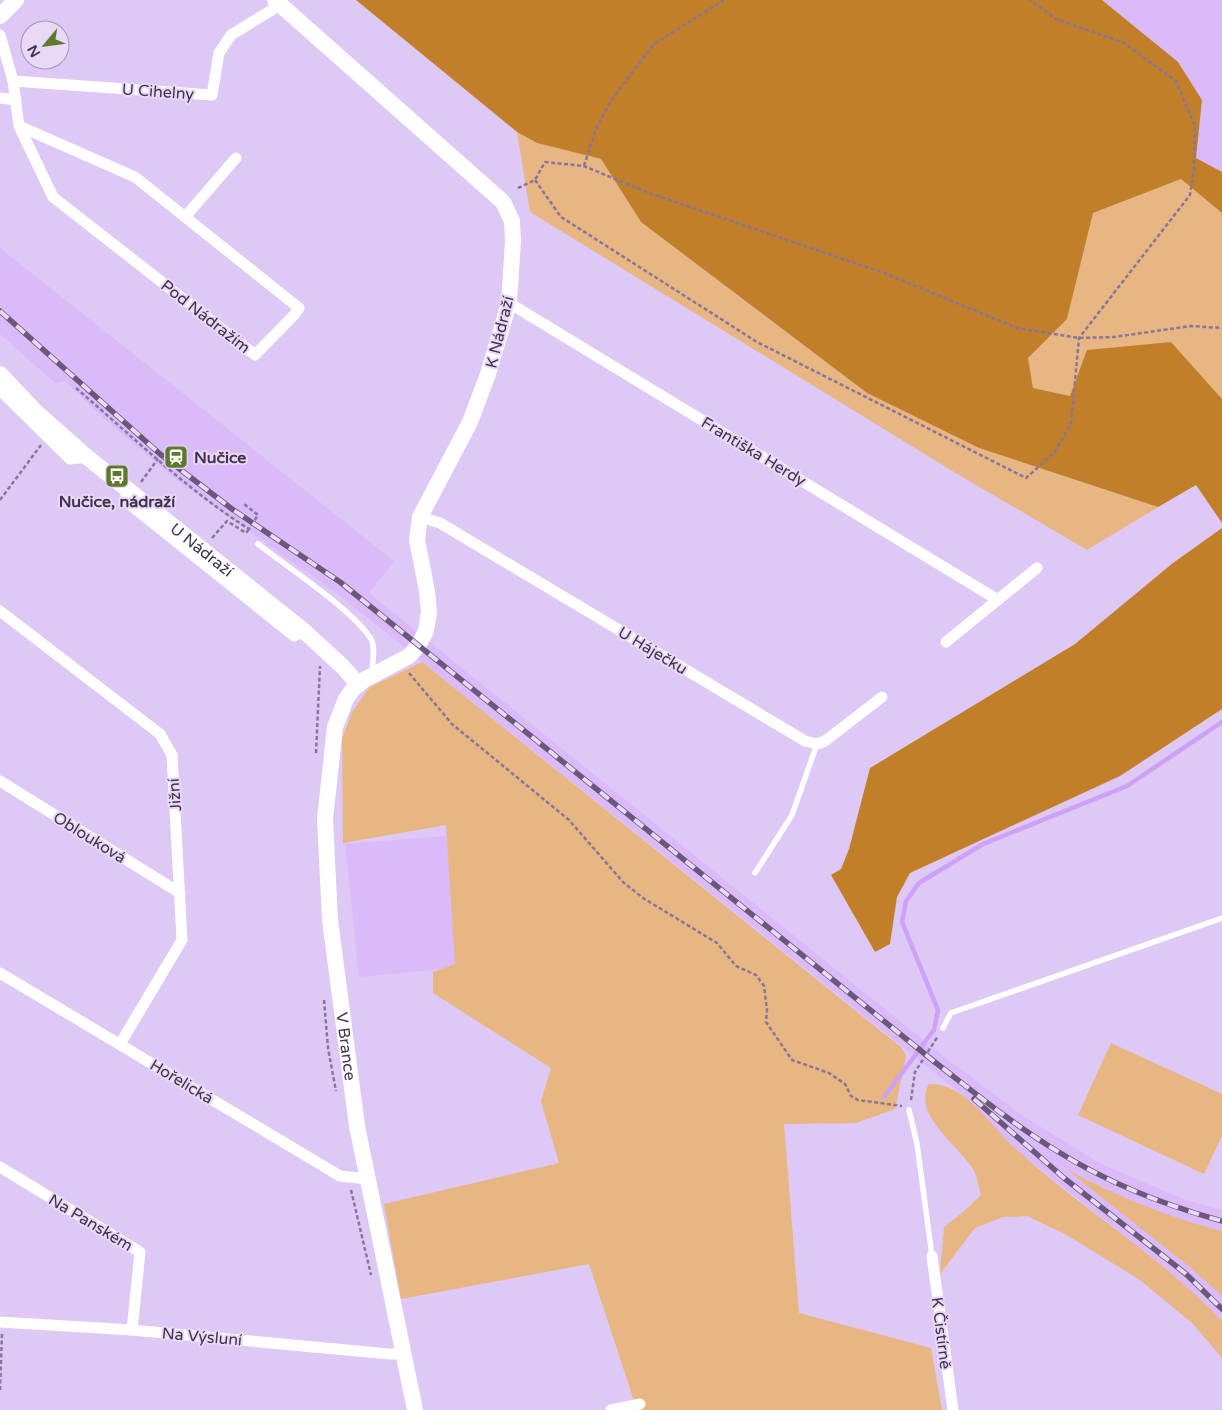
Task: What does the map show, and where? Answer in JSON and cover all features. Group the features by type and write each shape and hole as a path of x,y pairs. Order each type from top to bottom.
{"main road":[{"path":"1,12 16,0"},
{"name":"K Nádraží","path":"277,2 504,202 512,222 513,240 509,303 488,374 470,422 420,516 417,540 427,591 428,622 418,646 400,662 358,684"},
{"name":"U Nádraží","path":"0,374 36,412 88,457 130,487 304,631 344,667 358,684"},
{"name":"V Brance","path":"358,684 346,699 335,727 325,818 330,920 338,996 357,1126 415,1410"}],"street":[{"name":"U Cihelny","path":"13,80 212,95 219,53 231,35 277,2"},
{"name":"Pod Nádražím","path":"0,35 13,80 19,126 53,198 255,355 299,308 135,177 19,126"},
{"path":"0,98 16,100"},
{"path":"186,217 236,158"},
{"name":"Františka Herdy","path":"509,303 998,600"},
{"path":"0,390 46,437 70,458 88,457"},
{"path":"130,487 128,503 294,636 304,631"},
{"name":"U Háječku","path":"420,516 440,523 805,741 817,744"},
{"path":"946,642 1037,568"},
{"name":"Jižní","path":"0,611 160,734 172,755 182,940 120,1044"},
{"path":"817,744 825,741 882,697"},
{"name":"Oblouková","path":"0,781 180,893"},
{"name":"Hořelická","path":"0,974 340,1176 367,1179"},
{"name":"Na Panském","path":"0,1167 140,1252 132,1330"},
{"name":"K Čistírně","path":"932,1256 953,1410"},
{"name":"Na Výsluní","path":"1,1322 132,1330 404,1354"},
{"path":"611,1410 640,1404"}],"lane":[{"path":"258,544 346,613 371,639 373,646 372,676"},
{"path":"754,873 792,815 817,744"},
{"path":"943,1028 951,1014 1222,918"},
{"path":"909,1110 917,1144 932,1256"}],"path":[{"path":"584,166 595,131 612,99 654,44 724,0"},
{"path":"535,180 561,217 757,342 1026,478 1054,453 1071,424 1079,338 1190,195 1194,170 1195,126 1176,81 1124,43 1056,19 1030,0"},
{"path":"518,188 535,180 546,162 584,166 649,193 884,273 1017,328 1079,338 1114,337 1191,326 1222,328"},
{"path":"76,388 158,459 230,517 249,529"},
{"path":"0,500 46,437"},
{"path":"130,487 158,459"},
{"path":"203,549 227,521 246,534 258,515 244,504"},
{"path":"400,662 452,724 568,820 623,882 643,898 718,943 736,966 756,975 764,986 767,1010 766,1022 792,1060 828,1073 845,1084 851,1096 858,1100 902,1106"},
{"path":"909,1110 915,1072 943,1028"},
{"path":"0,1390 1,1322"}],"shaded area":[{"path":"356,0 1102,0 1178,62 1202,100 1196,158 1222,172 1222,213 1181,179 1093,213 1067,319 1028,358 1033,388 1070,396 1087,350 1171,342 1222,399 1222,523 1196,485 1158,507 979,448 867,393 641,222 601,159 537,143 517,132"},
{"path":"1102,0 1222,0 1222,172 1196,158 1202,100 1178,62"},
{"path":"517,132 537,143 601,159 641,222 867,393 979,448 1158,507 1087,550 954,472 530,212"},
{"path":"1181,179 1222,213 1222,399 1171,342 1070,396 1033,388 1028,358 1067,319 1093,213"},
{"path":"0,248 394,561 369,593 942,1055 1023,1116 1103,1165 1186,1200 1222,1210 1222,1231 1180,1220 1137,1204 1070,1171 1191,1268 1220,1294 1222,1296 1222,1321 1180,1281 1014,1148 971,1102 771,941 334,591 179,482 101,416 65,381 55,383 0,334"},
{"path":"1222,528 1222,709 1120,776 910,873 897,897 890,944 875,952 831,875 841,869 849,849 870,768 1075,644 1173,563"},
{"path":"422,662 902,1048 906,1056 895,1109 856,1123 784,1124 799,1313 931,1348 942,1410 637,1410 589,1264 401,1299 384,1204 559,1163 541,1101 551,1068 433,993 433,972 455,964 446,825 343,843 342,739 352,712 370,687"},
{"path":"446,836 462,967 359,977 345,844"},
{"path":"1111,1043 1222,1094 1222,1136 1204,1174 1078,1115"},
{"path":"929,1084 955,1090 966,1098 1015,1148 1040,1170 1147,1253 1198,1297 1222,1321 1222,1358 1192,1323 1140,1280 1065,1234 1027,1216 1003,1217 975,1228 940,1274 944,1227 981,1195 973,1169 931,1118 926,1107 925,1095"},
{"path":"1066,1169 1142,1205 1222,1231 1222,1296 1191,1268"}],"waterway":[{"path":"884,1097 934,1030 938,1010 902,922 906,901 919,883 983,844 1127,786 1222,722"}],"railway":[{"path":"0,311 160,454 232,509 340,582 936,1063 995,1108 1076,1163 1116,1183 1179,1208 1222,1221"},
{"path":"974,1099 1064,1178 1186,1274 1222,1309"}],"place":[{"name":"Nučice","path":"176,457"},
{"name":"Nučice, nádraží","path":"117,476"}]}
